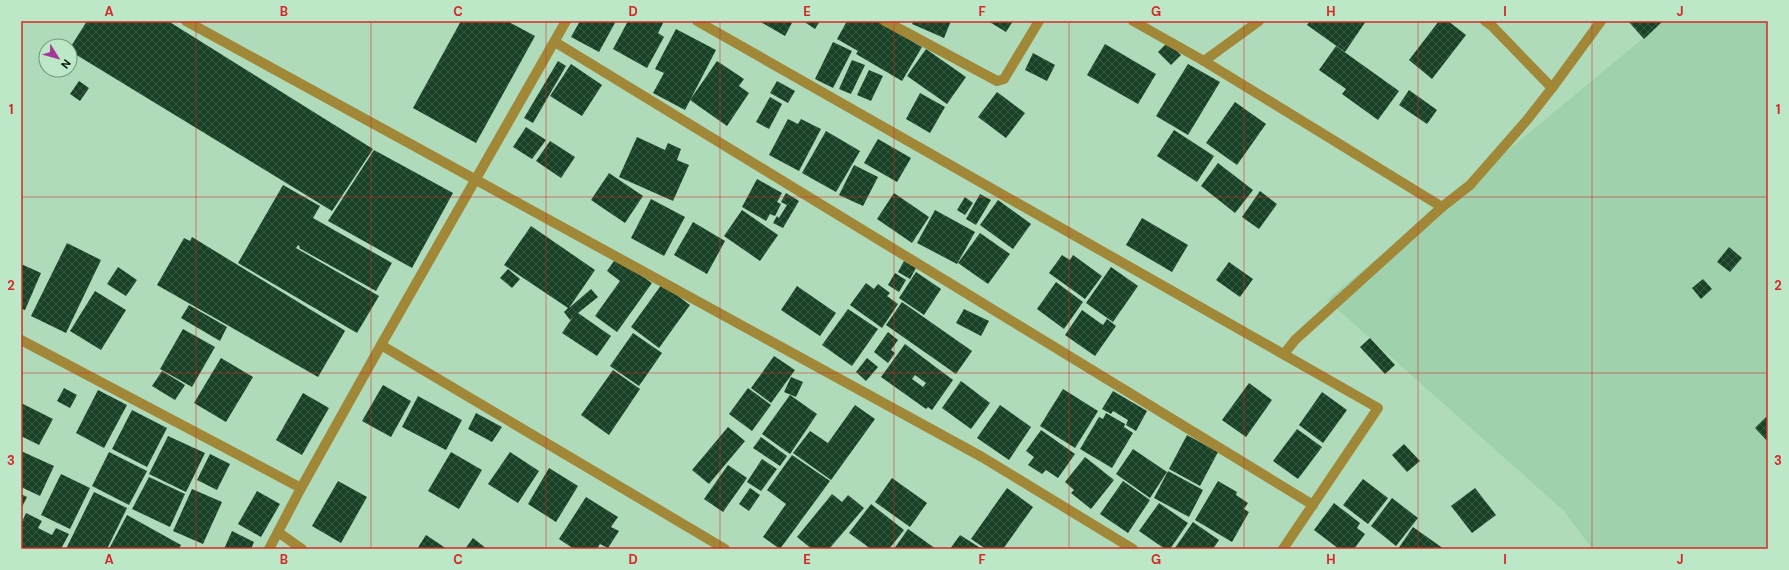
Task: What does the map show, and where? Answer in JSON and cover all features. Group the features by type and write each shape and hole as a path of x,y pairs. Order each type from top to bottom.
{"street":[{"path":"186,21 982,457 1133,549"},
{"path":"269,549 301,488 381,345 566,21"},
{"path":"697,21 1378,408 1283,549"},
{"path":"885,21 997,81 1004,79 1039,21"},
{"path":"1133,21 1204,61 1442,207"},
{"path":"1204,61 1259,21"},
{"path":"1485,21 1492,26 1552,88"},
{"path":"1284,354 1295,340 1442,207 1476,179 1527,120 1601,21"},
{"path":"555,42 1313,505"},
{"path":"21,340 301,488"},
{"path":"381,345 725,549"},
{"path":"278,532 302,549"}],"shaded area":[{"path":"1664,21 1768,21 1768,549 1592,549 1564,511 1327,300"}],"building":[{"path":"87,21 168,21 373,149 332,211 78,56 78,38 76,38"},
{"path":"461,21 507,21 535,36 476,143 413,108"},
{"path":"580,21 616,21 599,52 571,37"},
{"path":"628,21 664,21 658,33 664,37 647,68 613,49"},
{"path":"759,21 793,21 785,36"},
{"path":"803,21 820,21 815,29"},
{"path":"847,21 877,21 922,47 902,81 856,54 858,51 837,39"},
{"path":"913,21 951,21 944,38 912,24"},
{"path":"988,21 1013,21 1006,32"},
{"path":"1310,21 1366,21 1345,52 1307,25"},
{"path":"1439,21 1448,21 1466,35 1432,79 1409,60"},
{"path":"1628,21 1663,21 1644,39"},
{"path":"676,29 716,50 685,110 653,93 664,73 655,69"},
{"path":"833,42 852,51 833,88 815,79"},
{"path":"1168,42 1181,55 1171,65 1158,52"},
{"path":"1105,44 1156,74 1138,104 1087,75"},
{"path":"1336,46 1399,91 1378,120 1342,94 1346,89 1319,70"},
{"path":"926,49 966,77 947,104 907,76"},
{"path":"1033,53 1055,65 1047,81 1025,70"},
{"path":"852,60 865,65 851,94 839,89"},
{"path":"558,61 566,66 533,123 524,118"},
{"path":"717,61 744,79 739,86 749,93 727,126 690,100"},
{"path":"571,64 602,85 582,116 550,96"},
{"path":"1188,64 1220,82 1188,135 1156,116"},
{"path":"869,70 883,76 871,101 857,95"},
{"path":"79,81 89,88 80,101 70,94"},
{"path":"777,81 795,91 788,103 770,93"},
{"path":"1409,90 1437,110 1427,124 1399,105"},
{"path":"997,92 1025,113 1006,138 978,117"},
{"path":"920,93 945,107 930,133 906,119"},
{"path":"770,97 782,104 769,129 756,122"},
{"path":"1235,102 1266,124 1237,165 1206,143"},
{"path":"788,119 798,124 801,119 821,129 799,171 769,155"},
{"path":"526,127 546,140 532,159 513,147"},
{"path":"1174,130 1214,156 1197,182 1157,156"},
{"path":"826,131 860,151 836,192 802,173"},
{"path":"637,137 665,150 668,143 681,149 677,160 689,165 673,201 619,177"},
{"path":"878,139 911,158 897,182 864,163"},
{"path":"550,141 575,157 561,178 536,161"},
{"path":"374,150 453,193 412,268 328,221"},
{"path":"1218,163 1253,190 1235,213 1201,186"},
{"path":"854,165 878,177 863,206 839,195"},
{"path":"609,173 643,196 625,223 591,200"},
{"path":"757,179 782,193 777,202 781,204 775,216 770,214 766,221 742,207"},
{"path":"283,185 320,206 313,218 392,263 376,291 299,248 300,247 298,245 296,248 379,296 357,333 238,263"},
{"path":"1260,191 1277,204 1259,229 1242,217"},
{"path":"786,193 799,201 783,228 773,223 777,216 779,218 787,205 781,202"},
{"path":"894,193 929,217 912,243 877,219"},
{"path":"980,194 991,200 976,225 966,219"},
{"path":"965,197 973,203 965,215 957,210"},
{"path":"651,199 685,217 664,256 631,238"},
{"path":"998,200 1031,224 1013,249 980,225"},
{"path":"742,210 778,235 760,261 724,236"},
{"path":"935,210 975,232 957,264 917,243"},
{"path":"1142,218 1188,245 1172,272 1126,245"},
{"path":"693,222 725,241 707,274 674,255"},
{"path":"531,226 595,270 569,308 591,289 598,297 578,313 611,336 597,356 562,333 573,317 570,320 564,312 568,308 504,265"},
{"path":"980,233 1010,254 988,284 958,263"},
{"path":"192,237 345,331 318,377 157,285 184,238 190,241"},
{"path":"67,243 101,260 66,333 31,316"},
{"path":"1729,247 1742,258 1730,272 1717,262"},
{"path":"1062,255 1070,260 1073,255 1102,276 1085,299 1049,273"},
{"path":"616,258 652,283 617,332 595,316 620,281 607,271"},
{"path":"904,261 916,268 910,279 898,272"},
{"path":"1229,262 1253,279 1240,297 1216,280"},
{"path":"21,264 41,273 25,310 21,309"},
{"path":"118,267 137,280 126,296 107,284"},
{"path":"1111,267 1138,286 1113,322 1086,303"},
{"path":"508,269 520,279 512,288 500,278"},
{"path":"916,272 941,289 924,315 899,298"},
{"path":"895,273 906,280 899,292 888,285"},
{"path":"1703,279 1712,289 1701,299 1692,288"},
{"path":"1056,282 1083,302 1064,329 1037,309"},
{"path":"866,283 874,289 878,284 890,293 887,296 898,304 882,328 850,305"},
{"path":"662,284 690,305 659,348 631,327"},
{"path":"797,286 836,313 820,336 781,310"},
{"path":"95,291 126,310 101,350 70,331"},
{"path":"902,302 972,351 956,374 886,325"},
{"path":"189,305 227,327 220,341 181,318"},
{"path":"848,309 878,329 852,366 822,345"},
{"path":"964,309 989,321 981,336 956,323"},
{"path":"1082,310 1103,325 1107,319 1116,326 1095,356 1065,335"},
{"path":"183,329 215,347 192,387 160,369"},
{"path":"888,332 898,340 891,350 895,353 888,363 874,352"},
{"path":"633,333 662,353 639,386 610,366"},
{"path":"1370,338 1395,365 1385,374 1360,347"},
{"path":"905,344 953,380 932,410 928,407 926,409 881,377","holes":["915,375 926,383 923,387 912,379"]},
{"path":"774,356 795,370 771,403 751,388"},
{"path":"221,358 253,377 226,422 194,403"},
{"path":"867,358 878,367 866,381 856,372"},
{"path":"613,370 640,389 609,435 581,415"},
{"path":"162,371 185,385 175,400 152,386"},
{"path":"791,377 803,382 796,397 784,392"},
{"path":"961,381 990,403 971,429 942,408"},
{"path":"1249,383 1272,400 1246,437 1222,420"},
{"path":"383,385 411,401 391,437 362,421"},
{"path":"64,388 77,395 70,408 57,401"},
{"path":"748,388 771,405 752,431 729,414"},
{"path":"1063,389 1098,411 1075,448 1040,426"},
{"path":"98,390 127,405 104,448 76,433"},
{"path":"1113,391 1147,411 1136,431 1126,425 1128,420 1113,411 1111,414 1102,409"},
{"path":"1322,392 1347,410 1323,443 1299,425"},
{"path":"303,393 329,408 302,455 276,440"},
{"path":"790,395 817,414 790,454 762,434"},
{"path":"418,396 462,420 446,450 402,427"},
{"path":"21,403 53,419 39,445 21,436"},
{"path":"855,405 875,419 831,480 793,453 810,431 828,443"},
{"path":"1000,405 1031,427 1009,460 977,438"},
{"path":"132,410 167,428 147,467 112,449"},
{"path":"476,413 502,427 492,442 468,429"},
{"path":"1106,413 1125,424 1124,427 1133,433 1112,468 1080,449 1099,417 1103,419"},
{"path":"1768,415 1768,442 1755,428"},
{"path":"728,427 745,441 709,484 692,470"},
{"path":"1297,429 1322,447 1298,479 1273,461"},
{"path":"1041,430 1075,454 1058,478 1046,470 1042,474 1028,465 1034,457 1026,451"},
{"path":"1187,435 1218,452 1200,486 1169,469"},
{"path":"168,436 205,453 186,492 149,474"},
{"path":"761,437 787,456 780,466 753,448"},
{"path":"1404,444 1420,461 1407,472 1392,455"},
{"path":"1133,449 1167,472 1150,498 1116,474"},
{"path":"21,451 54,466 40,496 21,487"},
{"path":"109,452 147,471 129,505 92,486"},
{"path":"451,452 482,470 459,509 428,491"},
{"path":"510,452 539,471 518,503 488,484"},
{"path":"210,454 230,464 217,490 197,480"},
{"path":"792,455 830,481 780,549 763,537 786,504 767,490"},
{"path":"1085,457 1114,480 1091,509 1071,493 1074,490 1065,482"},
{"path":"762,459 777,469 761,491 747,482"},
{"path":"728,465 747,478 723,512 704,499"},
{"path":"549,468 578,486 556,522 528,504"},
{"path":"1168,471 1203,490 1189,517 1154,498"},
{"path":"61,474 90,488 70,529 41,515"},
{"path":"149,477 185,494 170,527 132,509"},
{"path":"892,478 927,503 910,527 875,502"},
{"path":"1363,479 1388,498 1368,524 1343,505"},
{"path":"338,481 367,497 341,543 312,526"},
{"path":"1123,481 1150,500 1128,533 1100,514"},
{"path":"1218,481 1237,492 1236,495 1248,503 1244,509 1249,512 1232,542 1195,520"},
{"path":"750,488 760,495 749,511 739,504"},
{"path":"1007,488 1033,507 1003,549 986,549 971,539"},
{"path":"1475,488 1496,515 1472,533 1451,506"},
{"path":"192,489 222,502 203,544 173,531"},
{"path":"257,491 280,504 261,537 238,524"},
{"path":"94,492 127,508 107,549 66,549"},
{"path":"21,494 27,497 21,509"},
{"path":"832,494 842,502 848,495 864,508 829,549 812,549 797,537"},
{"path":"586,497 618,517 611,527 619,531 608,548 600,544 597,549 574,549 559,539"},
{"path":"1392,498 1418,518 1396,546 1371,526"},
{"path":"1159,503 1188,523 1170,549 1165,549 1139,531"},
{"path":"1334,503 1360,523 1357,528 1365,534 1354,549 1339,549 1314,530"},
{"path":"871,504 904,530 889,549 871,549 849,533"},
{"path":"26,513 42,521 38,528 52,535 56,528 69,534 61,549 25,549 21,547 21,524"},
{"path":"127,515 181,545 179,549 109,549"},
{"path":"1193,522 1219,540 1213,549 1175,548"},
{"path":"1413,527 1444,549 1398,549"},
{"path":"908,529 936,549 894,549"},
{"path":"232,531 254,542 251,549 224,549"},
{"path":"426,535 447,549 417,549"},
{"path":"960,535 982,549 950,549"},
{"path":"473,538 487,549 465,549"}]}
